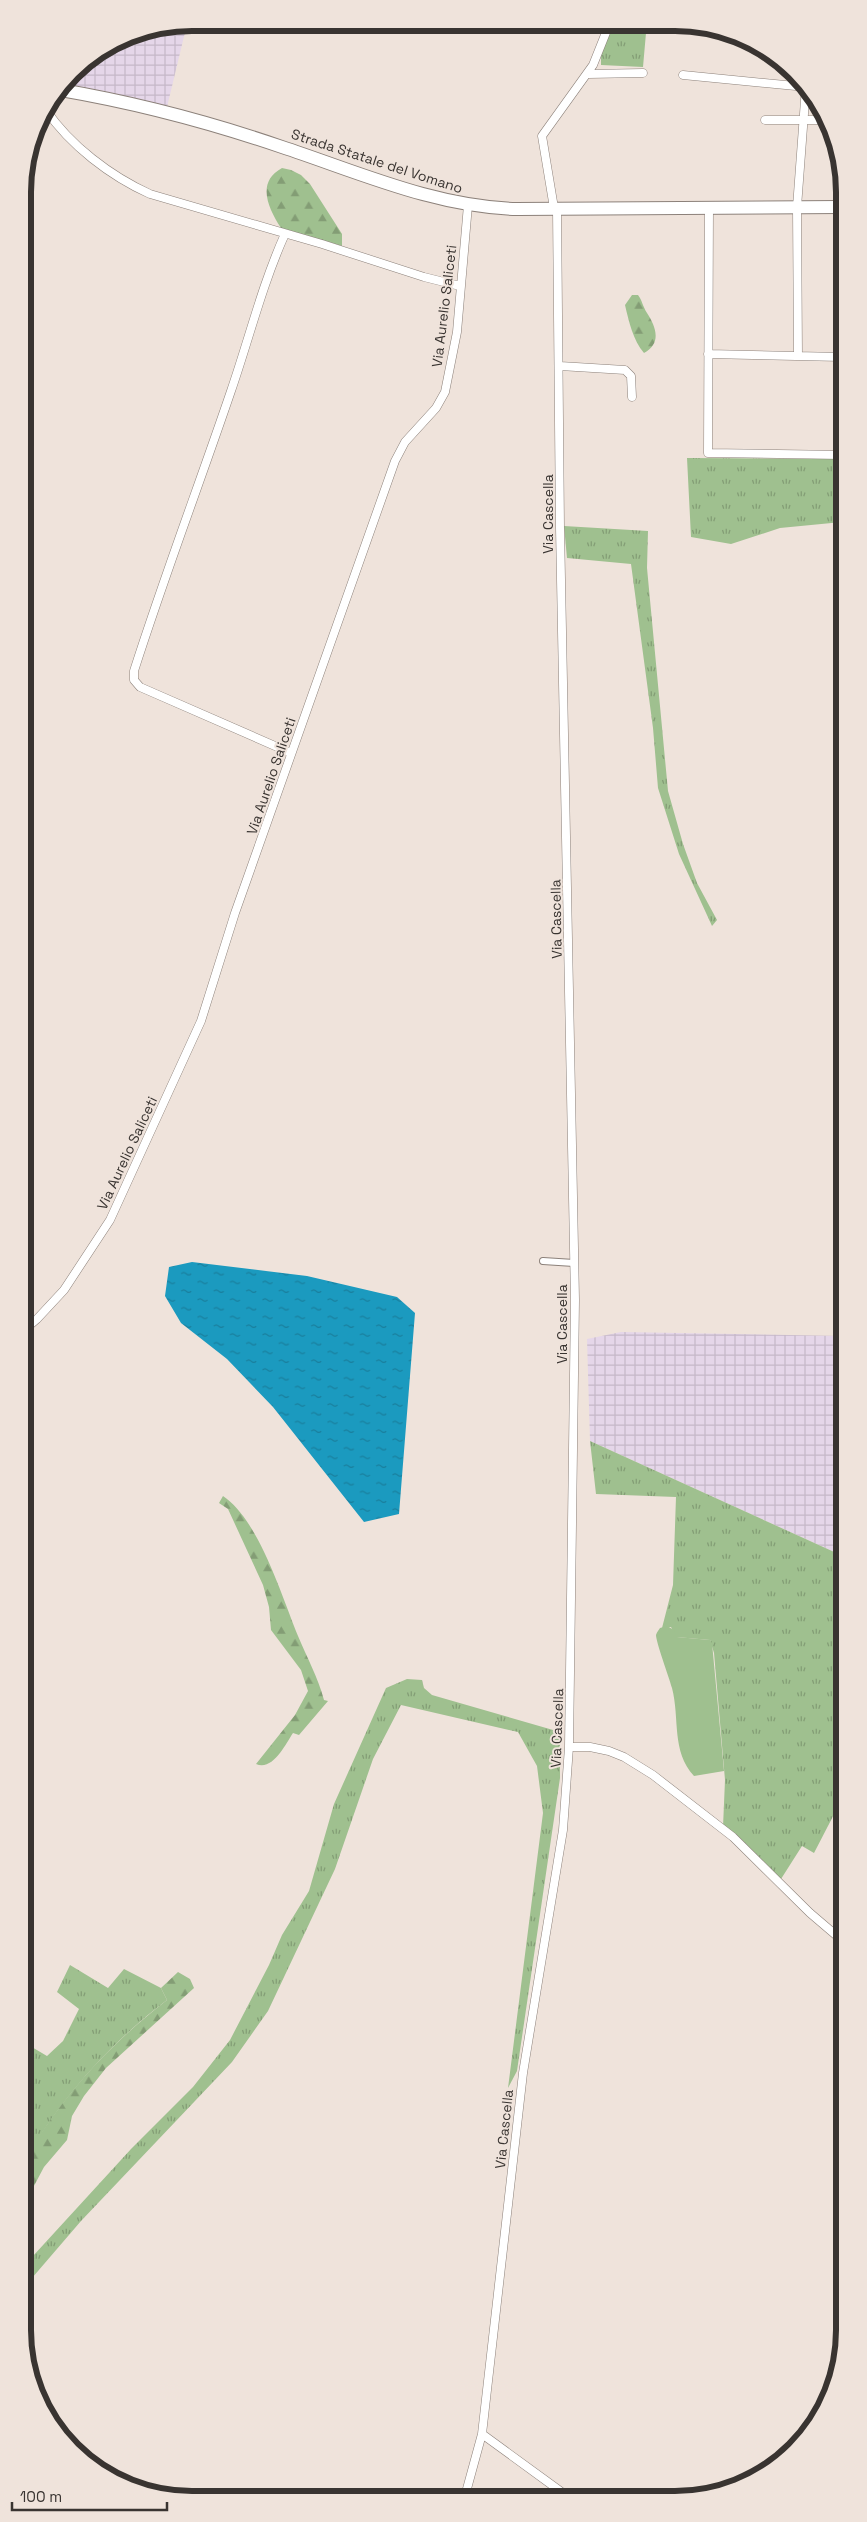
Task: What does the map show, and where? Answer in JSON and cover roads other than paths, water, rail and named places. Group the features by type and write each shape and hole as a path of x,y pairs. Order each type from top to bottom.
{"main road":[{"name":"Strada Statale del Vomano","path":"67,91 184,115 415,192 468,205 502,208 836,207"}],"street":[{"name":"Via Cascella","path":"466,2491 482,2434 523,2073 562,1830 569,1747 574,1263 560,528 560,366 555,208 542,136 588,74 599,53 607,31"},
{"path":"588,74 643,73"},
{"path":"683,75 796,86"},
{"path":"798,356 797,207 805,97"},
{"path":"51,116 71,140 139,189 155,196 424,277 460,286"},
{"path":"765,120 819,120"},
{"name":"Via Aurelio Saliceti","path":"31,1324 64,1290 110,1220 201,1021 235,913 399,451 412,433 436,408 445,392 457,332 468,205"},
{"path":"708,206 708,453 836,456"},
{"path":"285,234 275,256 231,392 202,470 134,671 134,680 140,687 291,753"},
{"path":"708,354 836,357"},
{"path":"560,366 625,370 631,376 632,396"},
{"path":"543,1261 574,1263"},
{"path":"569,1747 609,1751 624,1757 653,1775 733,1837 810,1913 835,1934"},
{"path":"482,2434 560,2491"}],"water":[{"path":"192,1262 307,1276 397,1297 415,1313 399,1514 364,1522 273,1407 227,1359 181,1323 165,1296 169,1267"}]}
